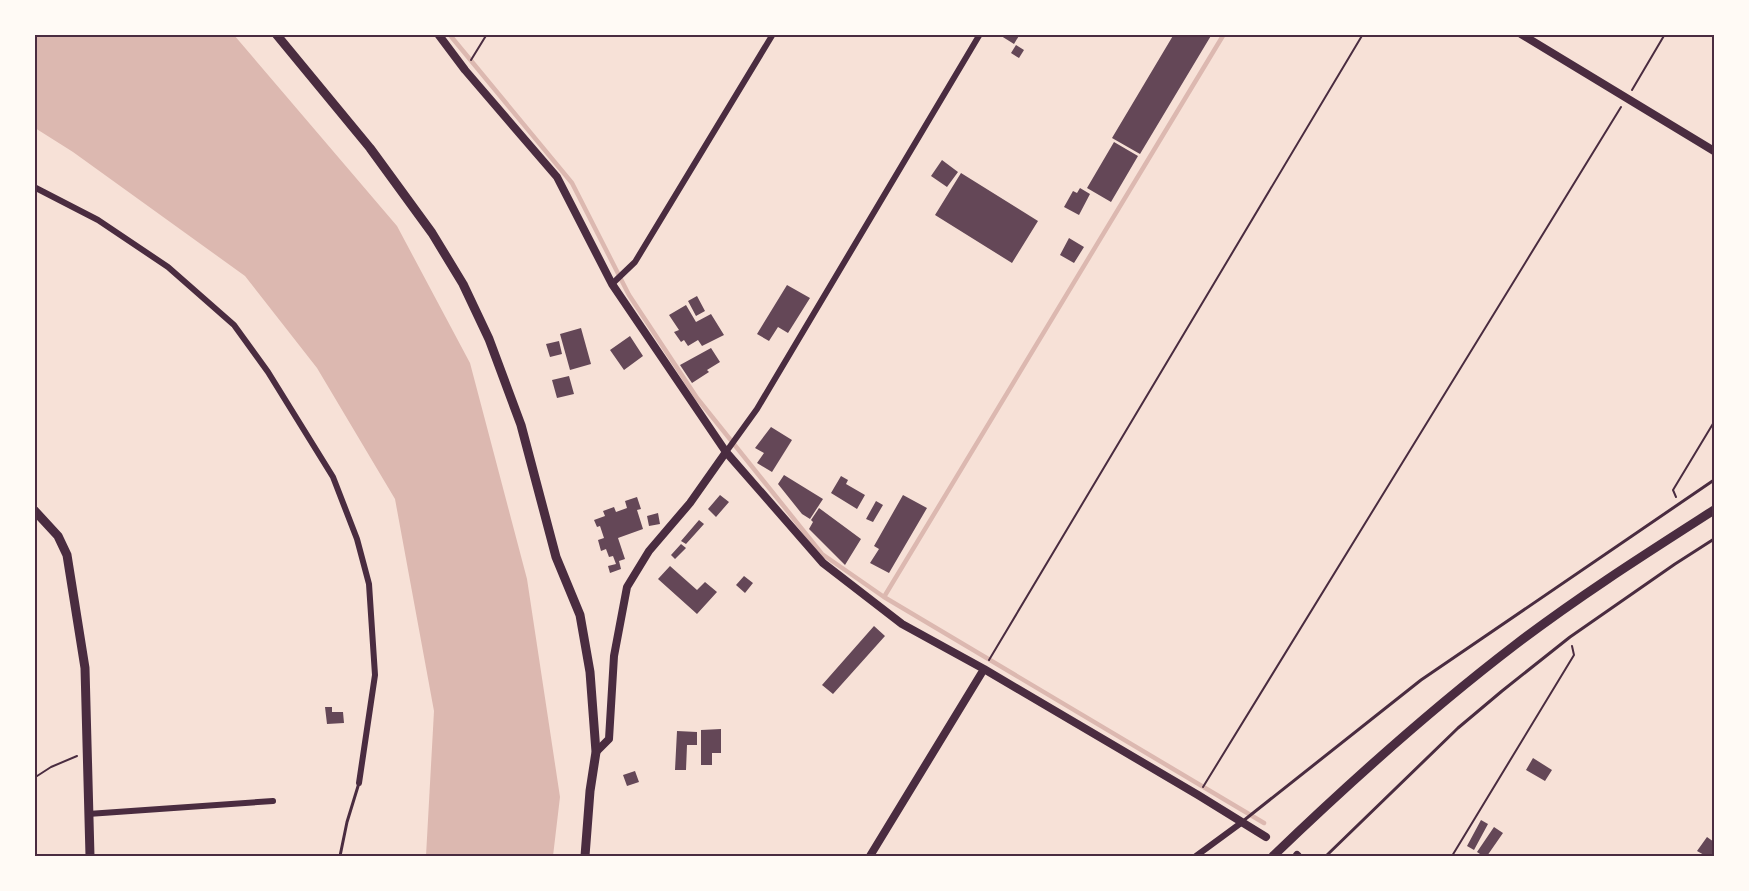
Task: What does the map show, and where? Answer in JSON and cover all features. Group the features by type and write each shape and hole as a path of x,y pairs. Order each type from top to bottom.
{"main road":[{"path":"276,34 370,148 432,233 463,284 489,339 522,425 556,557 580,615 592,692 596,752 590,791 585,856"},
{"path":"34,510 58,536 68,555 85,668 90,856"},
{"path":"1273,856 1399,739 1516,644 1576,601 1714,510"}],"street":[{"path":"438,34 465,70 557,177 612,284 726,452 823,563 902,624 984,669 1266,837"},
{"path":"612,284 635,262 772,34"},
{"path":"596,752 609,739 614,656 627,587 649,551 690,503 757,408 980,34"},
{"path":"1521,34 1714,152"},
{"path":"34,187 98,220 168,267 234,325 302,425 333,477 357,539 369,584 375,675 359,783"},
{"path":"870,856 984,669"},
{"path":"88,814 273,801"},
{"path":"1196,856 1241,822"}],"lane":[{"path":"1241,822 1421,680 1714,480"},
{"path":"1326,856 1458,728 1570,638 1714,539"},
{"path":"340,856 359,783"}],"path":[{"path":"465,70 487,34"},
{"path":"984,669 1363,34"},
{"path":"1198,795 1665,34"},
{"path":"1678,504 1673,490 1714,422"},
{"path":"1452,856 1574,655 1570,638"},
{"path":"34,778 51,767 88,751"}],"shaded area":[{"path":"34,35 234,35 397,226 470,363 527,579 560,797 553,856 426,856 434,711 395,499 317,368 245,276 73,152 35,128"}],"building":[{"path":"998,34 1020,34 1014,44"},
{"path":"1174,34 1212,34 1140,154 1112,138"},
{"path":"1016,45 1024,50 1019,58 1011,53"},
{"path":"1114,142 1138,156 1111,202 1087,188"},
{"path":"942,160 958,172 947,187 931,176"},
{"path":"961,173 1038,221 1012,263 935,215"},
{"path":"1080,188 1090,194 1079,215 1064,207 1073,191 1077,193"},
{"path":"1069,238 1084,247 1074,263 1060,255"},
{"path":"787,285 810,298 788,333 778,327 769,341 757,334"},
{"path":"697,296 705,311 696,316 688,301"},
{"path":"686,305 696,322 711,314 724,335 702,346 698,340 688,346 684,340 681,342 674,332 679,330 669,315"},
{"path":"581,328 591,364 570,370 560,334"},
{"path":"630,336 643,356 624,370 610,350"},
{"path":"559,341 562,354 550,357 546,344"},
{"path":"711,348 720,362 692,383 680,365"},
{"path":"569,376 574,394 557,398 552,380"},
{"path":"771,427 792,440 772,472 757,463 764,453 755,448"},
{"path":"784,475 823,499 810,519 802,514 778,484"},
{"path":"841,476 848,480 846,484 865,495 857,509 831,493"},
{"path":"720,495 729,502 716,517 708,509"},
{"path":"903,495 927,508 889,573 870,563 879,549 874,546"},
{"path":"637,497 641,509 637,510 643,529 618,538 625,559 619,561 621,569 610,573 608,566 616,564 613,556 609,557 606,549 601,551 598,540 604,538 600,526 597,527 594,520 605,516 603,511 614,507 616,512 627,508 625,501"},
{"path":"876,501 883,505 873,522 866,519"},
{"path":"819,508 861,539 845,565 809,529 813,522 811,520"},
{"path":"658,513 660,524 649,526 647,516"},
{"path":"699,520 704,524 686,544 681,541"},
{"path":"681,544 686,548 675,559 671,555"},
{"path":"670,566 697,590 705,582 717,592 697,614 658,579"},
{"path":"744,576 753,583 745,593 736,585"},
{"path":"874,626 885,636 833,694 822,685"},
{"path":"325,707 332,707 332,712 343,712 344,723 327,724"},
{"path":"721,729 721,753 712,753 712,765 701,765 701,730"},
{"path":"677,731 697,732 697,745 687,745 686,770 675,770"},
{"path":"1533,758 1552,770 1545,781 1526,770"},
{"path":"635,771 639,782 627,786 623,775"},
{"path":"1481,820 1488,824 1474,850 1467,846"},
{"path":"1494,827 1503,833 1487,856 1483,856 1477,852"},
{"path":"1707,837 1714,842 1714,856 1706,856 1697,851"}],"waterway":[{"path":"449,34 572,183 629,295 697,398 822,554 884,597 1264,823"},
{"path":"884,597 1224,34"}]}
